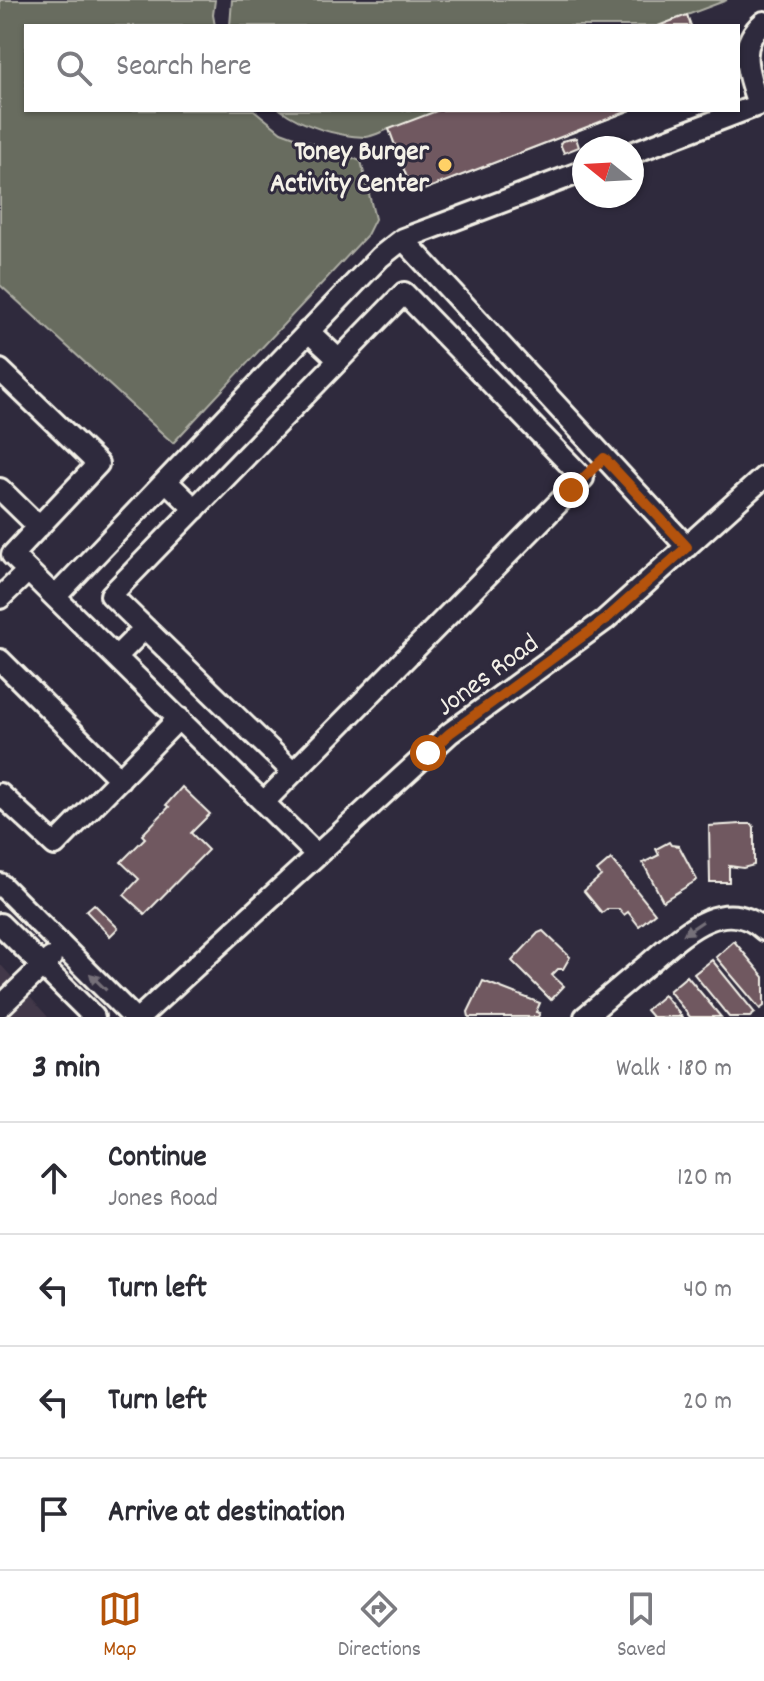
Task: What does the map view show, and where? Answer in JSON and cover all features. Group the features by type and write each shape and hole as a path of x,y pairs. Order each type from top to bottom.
{"street":[{"path":"740,112 758,105 745,52 749,40 764,22"},
{"path":"644,148 740,112"},
{"path":"55,597 380,257 403,239 572,176"},
{"path":"403,239 687,547"},
{"path":"293,772 111,595 404,293 583,478"},
{"path":"308,331 339,360"},
{"path":"476,368 499,343"},
{"path":"0,370 98,464 12,555 317,855"},
{"path":"264,802 604,458"},
{"name":"Jones Road","path":"140,1017 450,733 605,620 764,477"},
{"path":"166,481 195,509"},
{"path":"0,489 39,527"},
{"path":"0,598 28,571"},
{"path":"116,657 145,628"},
{"path":"0,660 120,779"},
{"path":"0,794 55,845 179,718"},
{"path":"0,884 133,1017"},
{"path":"585,1017 703,921 729,915 752,921 764,930"},
{"path":"0,924 94,1017"},
{"path":"0,1007 63,947"}],"shaded area":[{"path":"0,964 48,1017 0,1017"}],"green space":[{"path":"0,0 215,0 215,24 24,24 24,112 256,112 281,132 361,161 375,219 367,235 173,443 0,285"},
{"path":"232,0 727,0 687,15 690,24 230,24"},
{"name":"Toney Burger Activity Center","path":"284,112 626,112 413,194 389,129 368,137 343,135"}],"building":[{"path":"687,15 690,24 663,24"},
{"name":"Toney Burger Activity Center","path":"434,112 626,112 413,194 389,129"},
{"path":"572,139 572,150 564,153 560,144"},
{"path":"182,787 210,814 191,833 208,850 145,914 124,895 139,879 121,862 145,838 142,835 169,807 166,805"},
{"path":"752,824 754,865 743,868 729,866 729,882 710,882 709,826"},
{"path":"669,842 679,846 697,880 663,901 643,863 659,855 656,849"},
{"path":"611,859 655,913 639,926 628,912 624,915 619,909 607,909 602,913 584,891 601,876 597,871"},
{"path":"94,904 118,928 110,936 86,911"},
{"path":"543,931 570,957 563,969 552,975 564,986 551,1000 512,961"},
{"path":"734,941 764,977 764,1006 760,1009 716,957"},
{"path":"712,960 755,1013 750,1017 729,1017 694,974"},
{"path":"687,976 721,1017 690,1017 669,991"},
{"path":"483,981 540,1003 536,1012 540,1013 538,1017 469,1017 468,1012"},
{"path":"664,995 682,1017 652,1017 646,1010"}],"place":[{"name":"Toney Burger Activity Center","path":"445,165"}],"route":[{"path":"428,753 450,733 605,620 687,547 604,458 571,490"}]}
